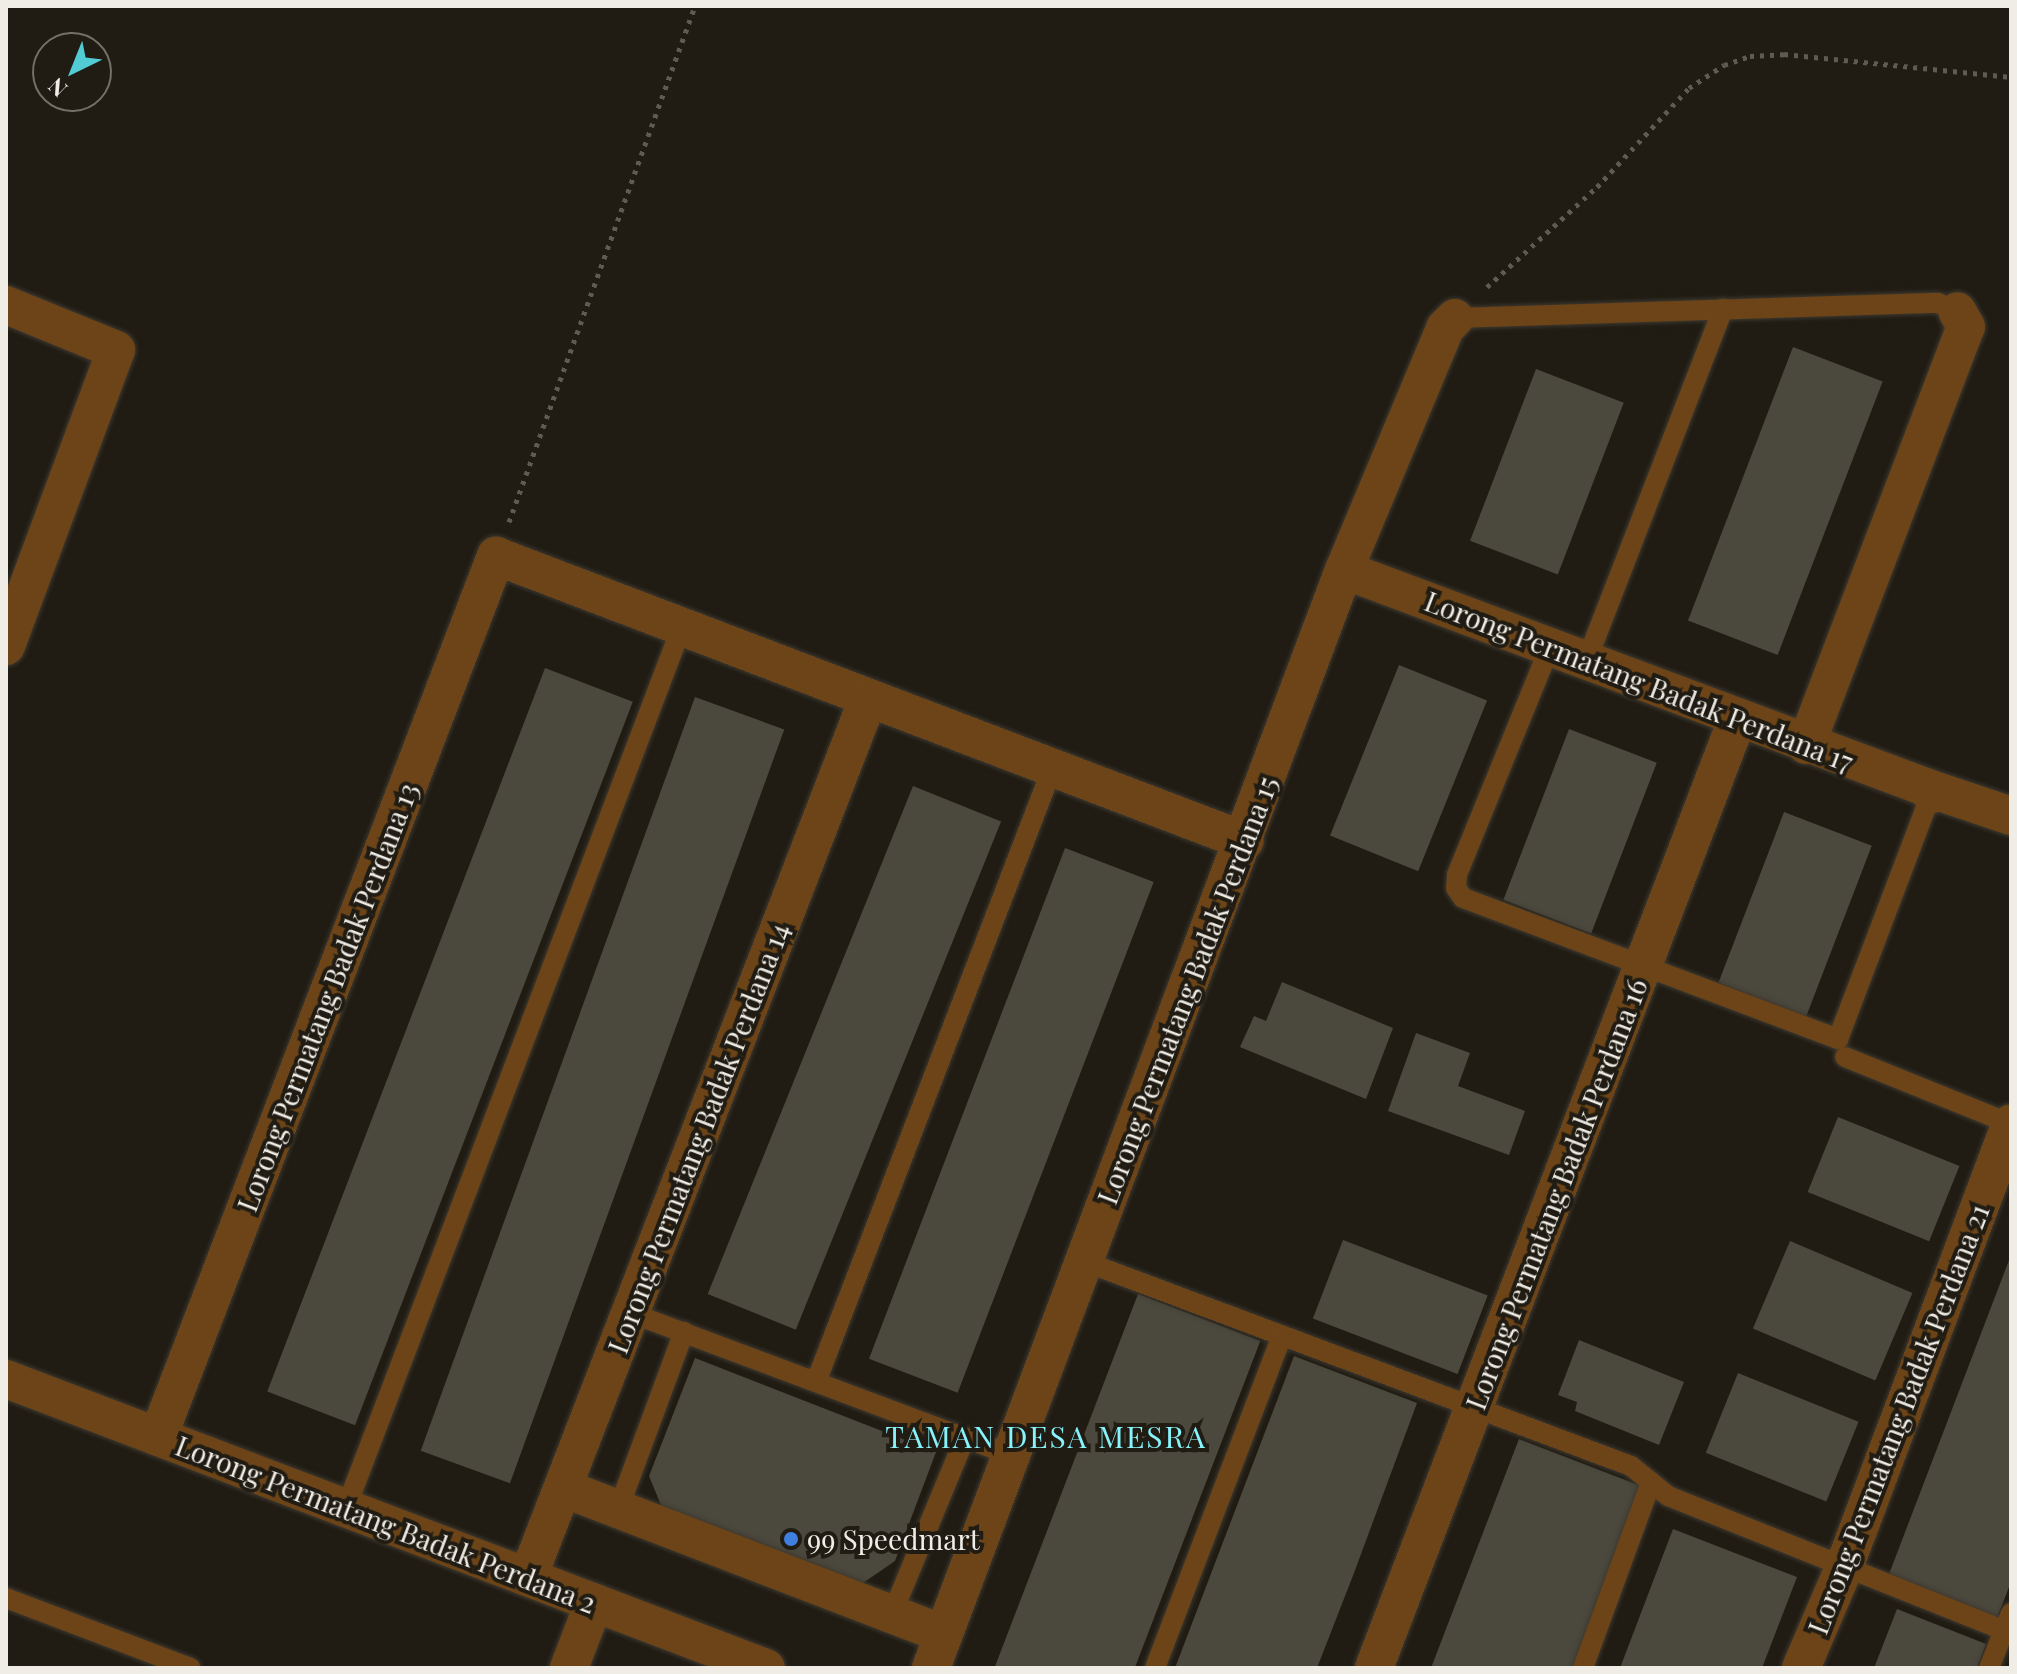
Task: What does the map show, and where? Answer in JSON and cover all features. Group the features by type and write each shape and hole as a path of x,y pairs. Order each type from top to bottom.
{"street":[{"path":"6,305 116,350 6,646"},
{"path":"1806,745 1966,327 1957,311"},
{"name":"Lorong Permatang Badak Perdana 15","path":"937,1651 1245,841 1344,570 1445,328 1455,318"},
{"path":"496,556 681,629 1245,841"},
{"name":"Lorong Permatang Badak Perdana 13","path":"158,1437 496,556"},
{"name":"Lorong Permatang Badak Perdana 17","path":"1344,570 1929,791 2011,816"},
{"name":"Lorong Permatang Badak Perdana 14","path":"528,1577 868,699"},
{"name":"Lorong Permatang Badak Perdana 16","path":"1374,1668 1737,720"},
{"name":"Lorong Permatang Badak Perdana 21","path":"1801,1668 1843,1570 2011,1124"},
{"name":"Lorong Permatang Badak Perdana 2","path":"6,1379 528,1577 750,1665"},
{"path":"563,1488 892,1614 937,1651"},
{"path":"569,1668 594,1603"}],"lane":[{"path":"1455,318 1938,303 1957,311"},
{"path":"1586,662 1723,309"},
{"path":"346,1508 681,629"},
{"path":"1549,649 1456,888 1463,898 1646,963 1838,1039 1929,791"},
{"path":"816,1382 1052,769"},
{"path":"1845,1057 2011,1124"},
{"path":"1083,1261 1631,1466 1668,1496 1843,1570 2009,1626 1989,1668"},
{"path":"631,1313 1010,1455"},
{"path":"618,1510 684,1332"},
{"path":"1155,1668 1282,1336"},
{"path":"892,1614 965,1438"},
{"path":"1583,1668 1651,1482"},
{"path":"6,1598 190,1668"}],"path":[{"path":"496,556 695,6"},
{"path":"1455,318 1597,187 1689,88 1724,65 1750,56 1784,54 2011,77"}],"building":[{"path":"1793,347 1883,381 1778,655 1688,621"},
{"path":"1536,369 1624,403 1558,574 1470,541"},
{"path":"1399,665 1487,701 1418,871 1330,836"},
{"path":"545,668 633,702 355,1425 267,1392"},
{"path":"695,697 784,729 510,1483 421,1451"},
{"path":"1569,729 1657,763 1591,934 1503,900"},
{"path":"913,786 1001,822 796,1330 708,1294"},
{"path":"1784,812 1872,846 1806,1017 1718,983"},
{"path":"1065,848 1154,882 958,1393 869,1359"},
{"path":"1282,982 1393,1028 1366,1099 1240,1047 1254,1016 1266,1021"},
{"path":"1416,1033 1470,1053 1458,1086 1525,1111 1509,1155 1388,1111"},
{"path":"1838,1117 1959,1166 1929,1241 1808,1192"},
{"path":"1343,1240 1488,1296 1458,1374 1313,1318"},
{"path":"1790,1241 1912,1293 1875,1380 1753,1328"},
{"path":"2011,1255 2011,1582 1995,1623 1886,1582"},
{"path":"1138,1294 1260,1341 1135,1668 994,1668"},
{"path":"1579,1340 1684,1382 1659,1445 1575,1411 1577,1402 1558,1395"},
{"path":"1294,1356 1417,1403 1354,1573 1317,1668 1175,1668"},
{"path":"695,1358 936,1452 895,1561 863,1583 665,1515 649,1476"},
{"path":"1738,1373 1859,1422 1826,1501 1706,1453"},
{"path":"1519,1439 1641,1486 1590,1626 1573,1668 1431,1668"},
{"path":"1673,1529 1797,1577 1762,1668 1620,1668"},
{"path":"1897,1609 1986,1644 1977,1668 1874,1668"}],"place":[{"name":"99 Speedmart","path":"791,1539"}],"district":[{"name":"TAMAN DESA MESRA","path":"1046,1436"}]}
